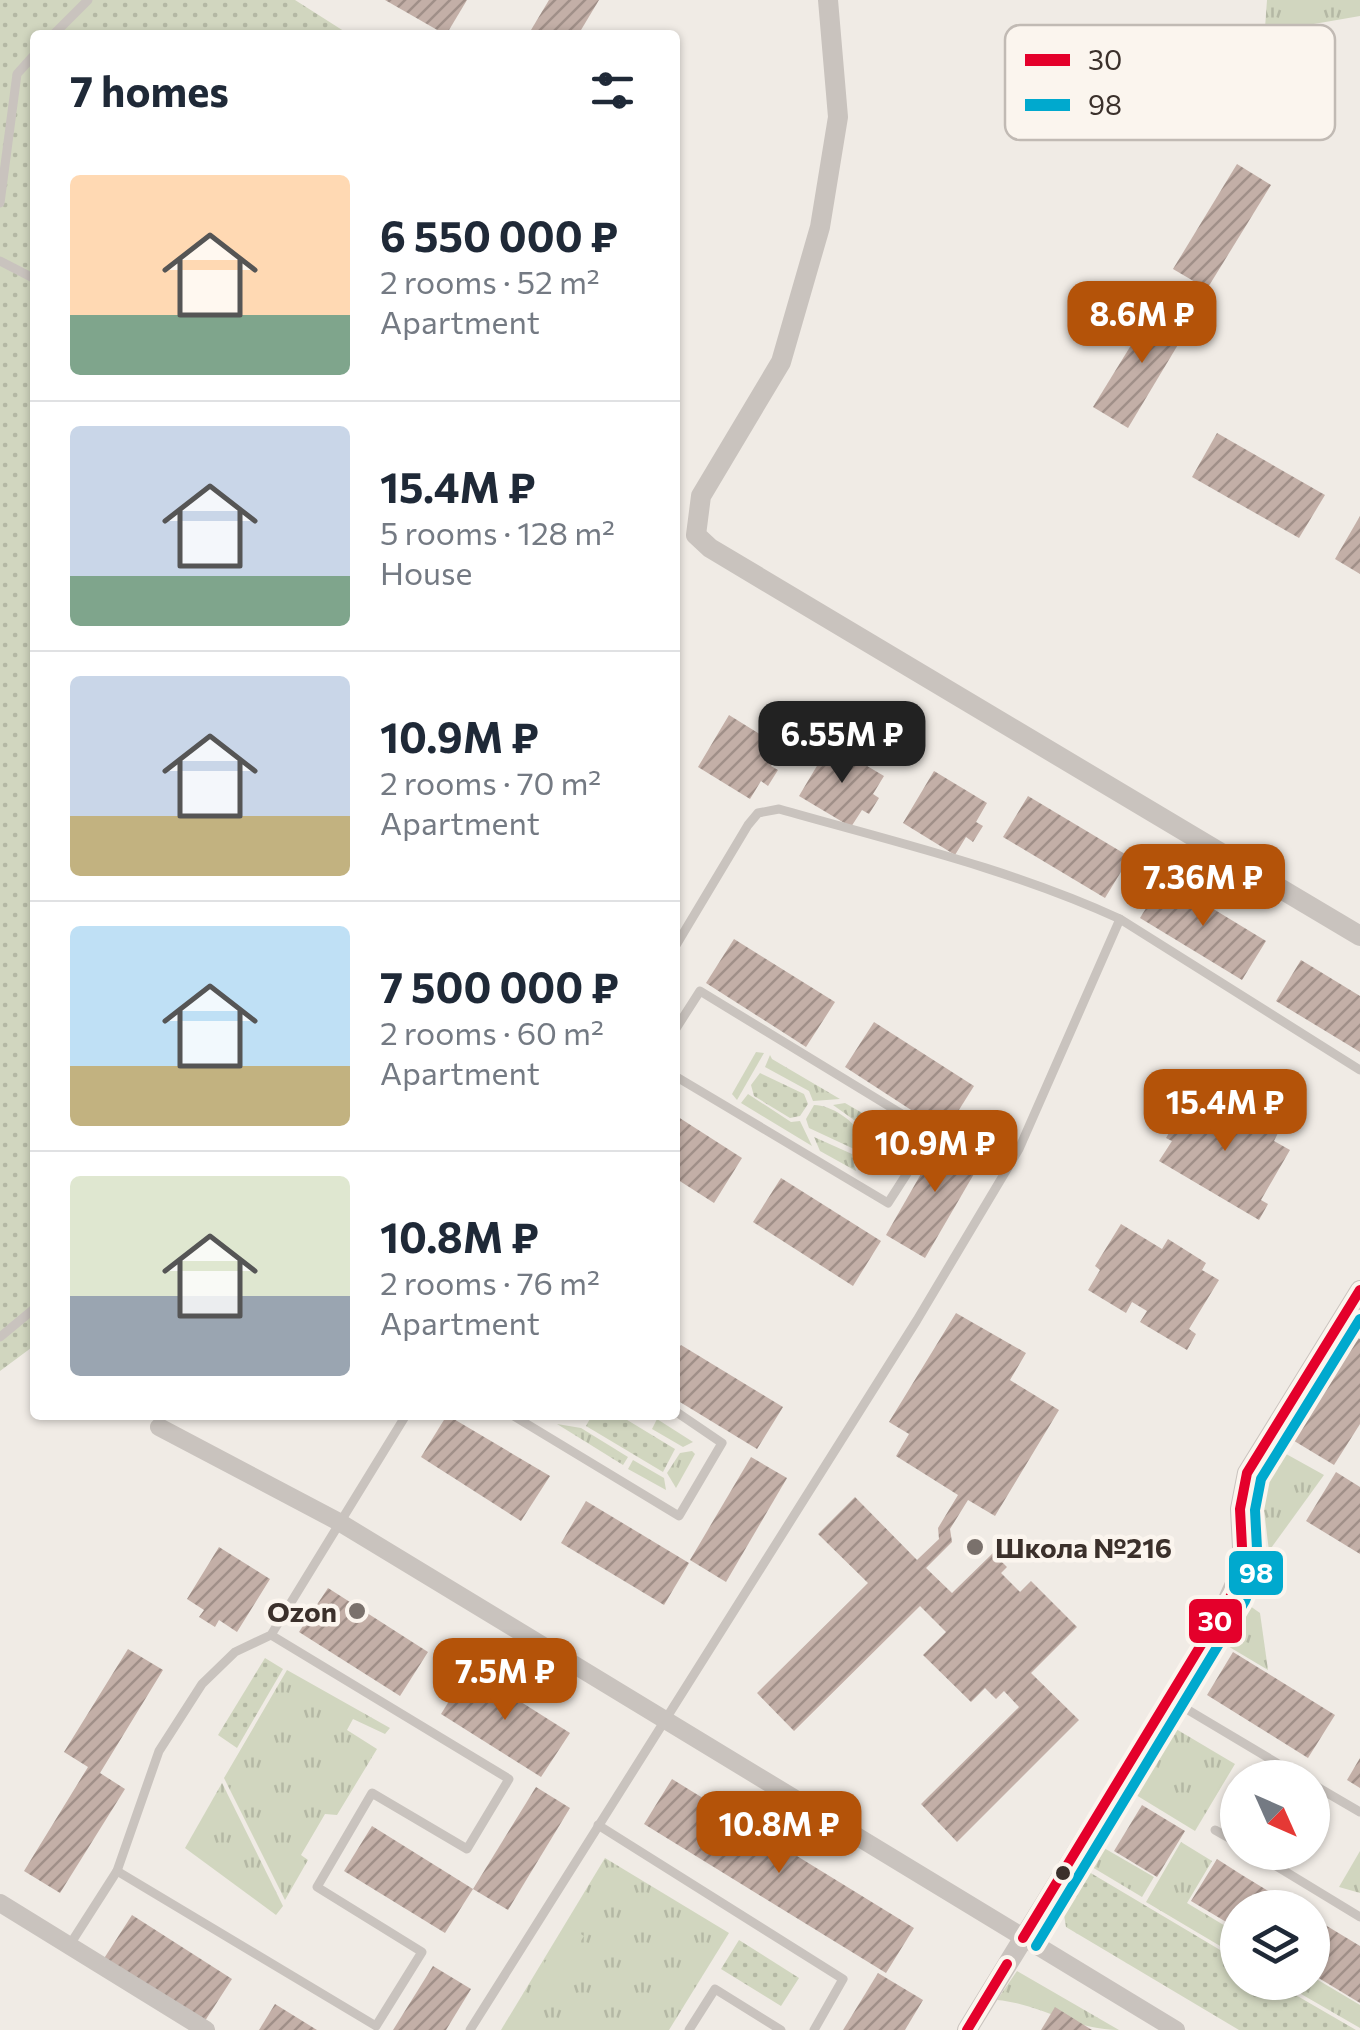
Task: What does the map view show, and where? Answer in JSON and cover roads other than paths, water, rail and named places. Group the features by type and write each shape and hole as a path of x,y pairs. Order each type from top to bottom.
{"street":[{"path":"828,0 838,117 820,227 782,362 701,496 696,535 710,548 1360,936"},
{"path":"968,2030 1240,1580 1240,1510 1246,1473 1360,1290"},
{"path":"160,1426 339,1522 1176,2030"},
{"path":"0,1903 206,2030"}],"lane":[{"path":"58,30 88,0"},
{"path":"0,203 17,74 30,60"},
{"path":"0,260 30,276"},
{"path":"680,939 748,825 758,813 779,809 977,862 1120,919 1360,1070"},
{"path":"470,2030 1019,1149 1120,919"},
{"path":"680,1022 700,991 933,1133 888,1203 680,1079"},
{"path":"0,1336 30,1312"},
{"path":"520,1420 679,1516 722,1443 680,1414"},
{"path":"68,1948 117,1872 159,1751 202,1684 234,1652 271,1635 403,1420"},
{"path":"117,1872 376,2026 422,1952 317,1887 372,1794 466,1848 509,1780 271,1635"},
{"path":"1170,1699 1272,1760"},
{"path":"1330,1794 1360,1812"},
{"path":"598,1825 843,1979 814,2030"},
{"path":"1215,1830 1220,1833"},
{"path":"1283,1870 1360,1917"},
{"path":"689,2030 715,1989 782,2030"}],"place":[{"name":"Школа №216","path":"975,1547"},
{"name":"Ozon","path":"357,1611"}]}
